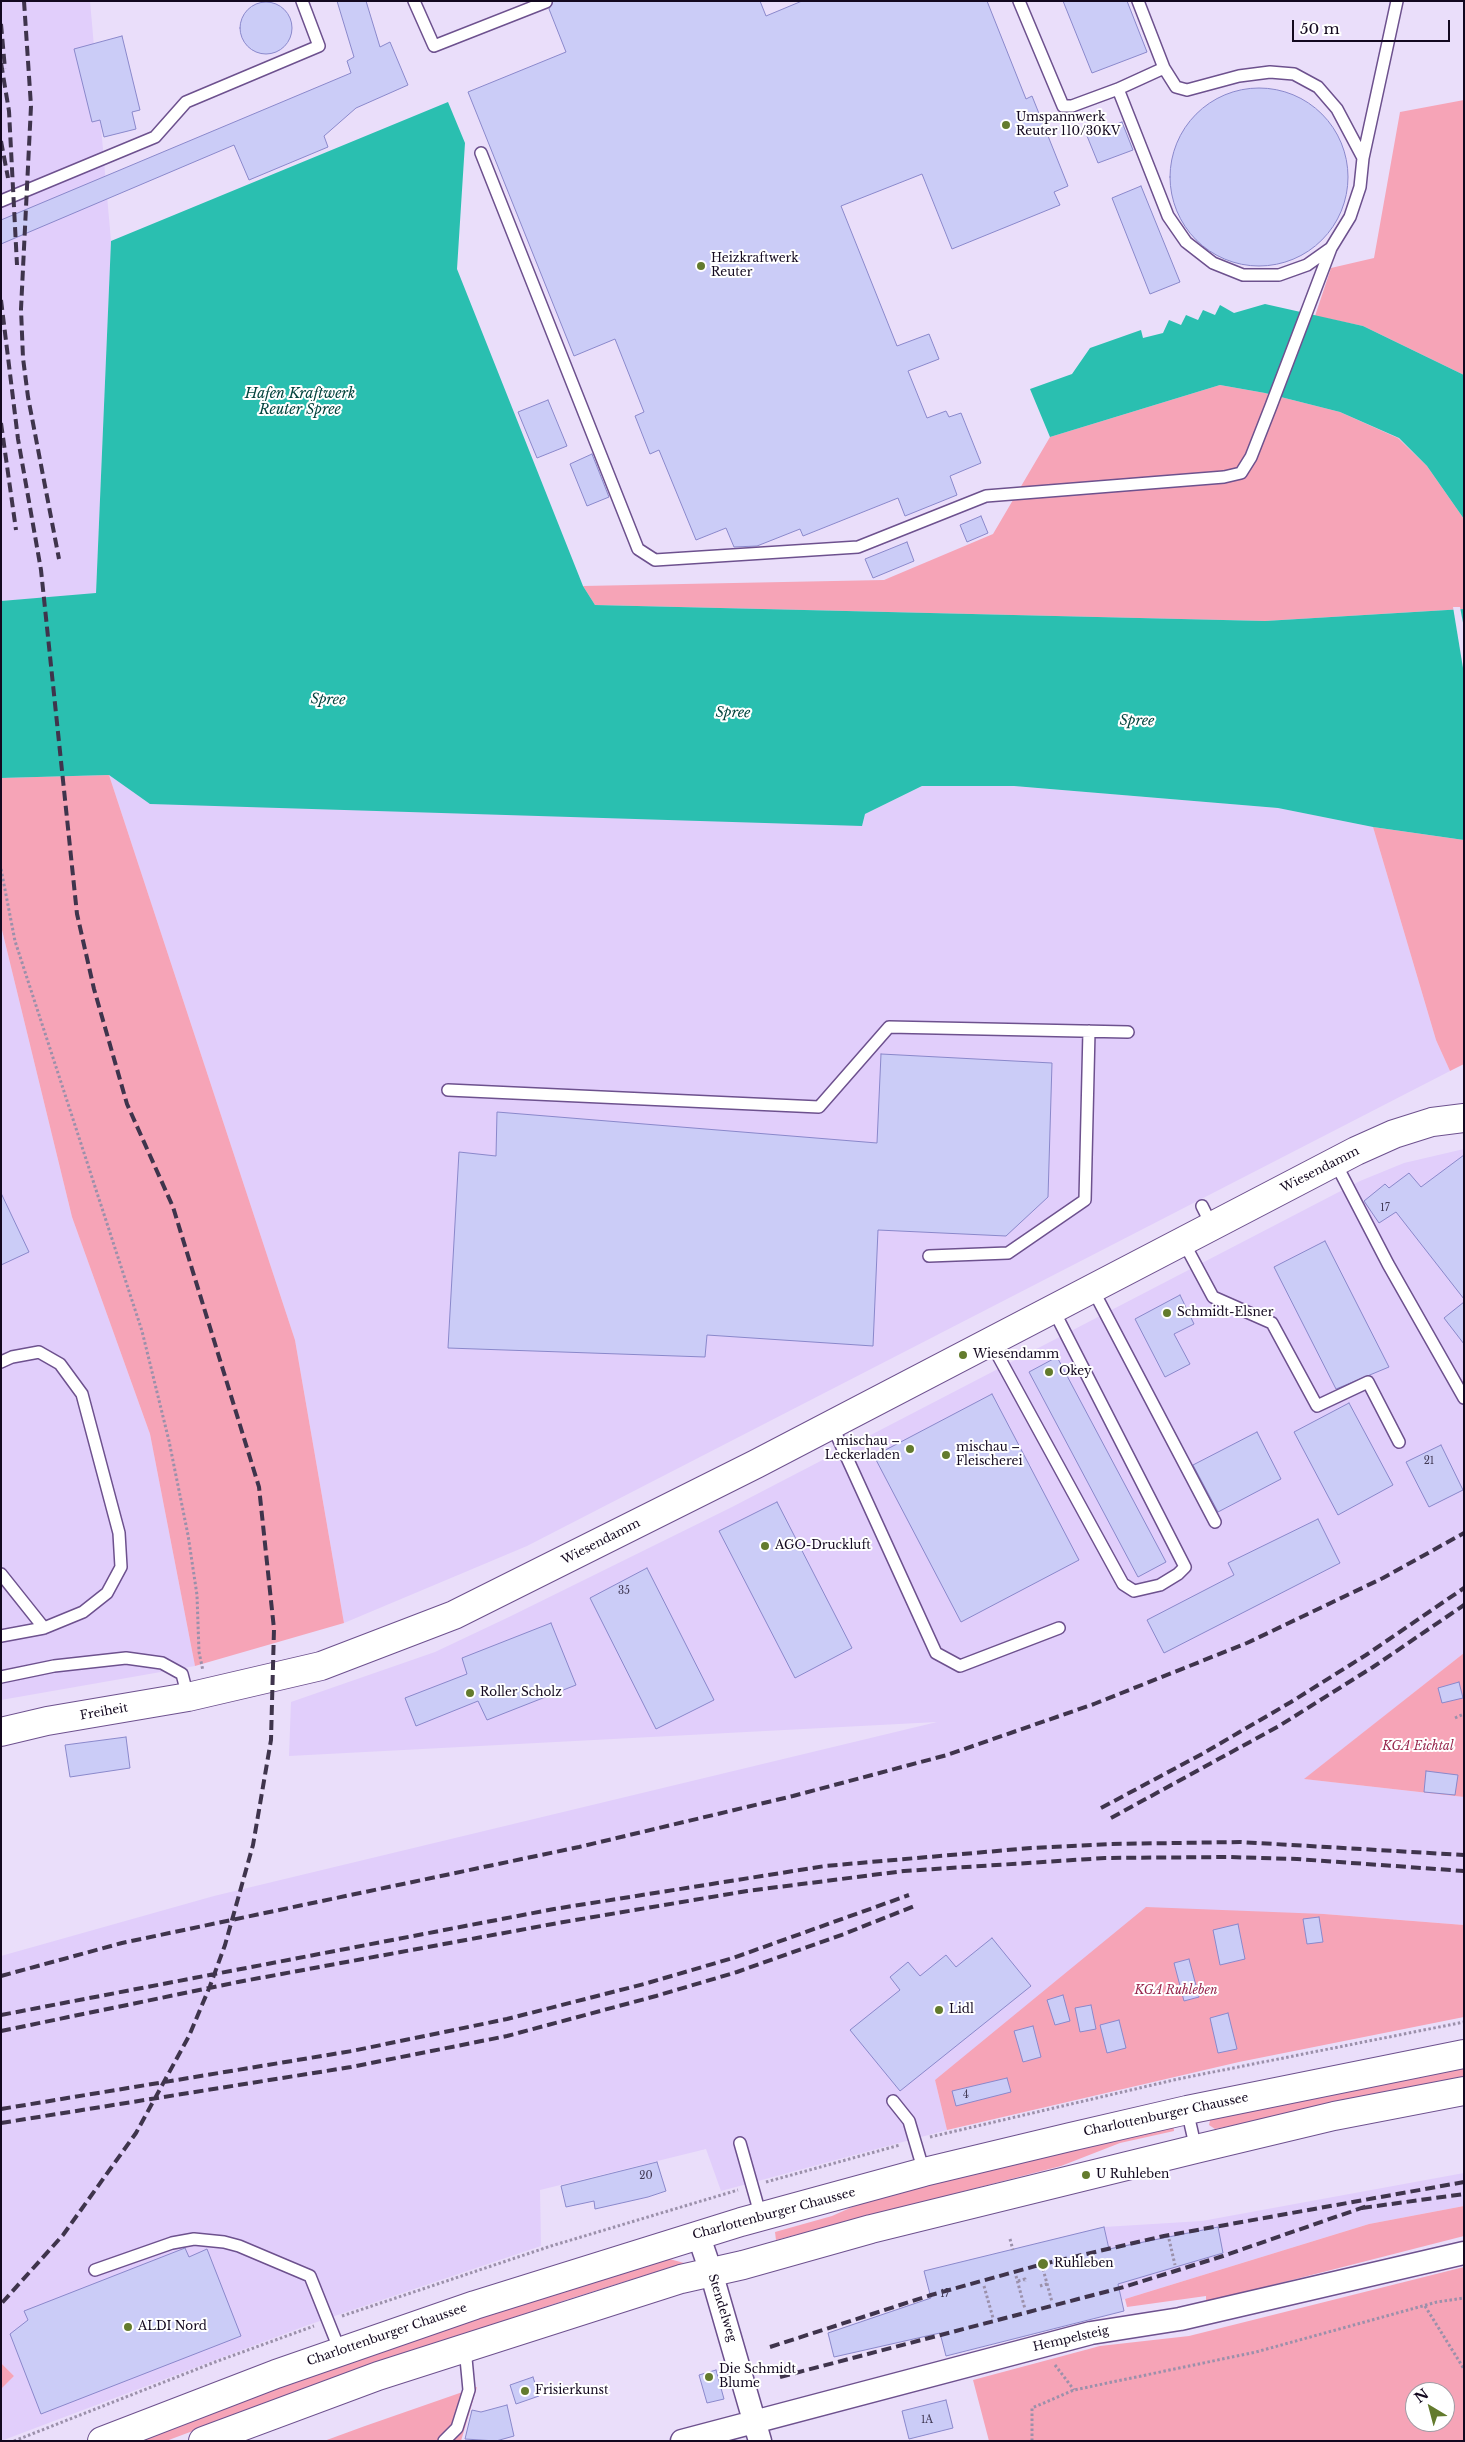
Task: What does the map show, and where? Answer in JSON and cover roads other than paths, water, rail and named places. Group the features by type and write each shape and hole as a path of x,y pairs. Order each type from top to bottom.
{"main road":[{"name":"Wiesendamm","path":"197,1694 321,1666 454,1614 756,1464 831,1423 1183,1241 1207,1216 1335,1162 1394,1134 1432,1122 1464,1118"},
{"name":"Freiheit","path":"1,1732 197,1694"},
{"name":"Charlottenburger Chaussee","path":"102,2441 340,2351 475,2305 698,2234 924,2172 1187,2110 1464,2054"},
{"path":"203,2441 310,2400 465,2347 681,2279 871,2229 1196,2149 1334,2116 1464,2091"}],"street":[{"name":"Stendelweg","path":"698,2234 758,2431"},
{"name":"Hempelsteig","path":"682,2441 758,2431 1039,2346 1092,2333 1157,2324 1464,2253"}],"lane":[{"path":"1,201 155,137 186,102 319,46 302,1"},
{"path":"414,1 434,46 546,2"},
{"path":"1019,1 1062,106 1072,106 1118,89 1164,68"},
{"path":"1138,1 1164,68 1176,87 1187,90 1239,76 1270,72 1294,74 1318,87 1337,109 1363,158"},
{"path":"481,153 638,549 655,560 858,548 986,496 1224,477 1242,473 1271,406 1331,248 1350,217 1360,187 1363,158 1397,1"},
{"path":"1118,89 1168,216 1186,242 1213,262 1243,275 1279,275 1307,265 1331,248"},
{"path":"448,1090 819,1107 889,1027 1128,1032"},
{"path":"929,1256 1008,1253 1085,1200 1089,1031"},
{"path":"1335,1162 1388,1264 1464,1398"},
{"path":"1183,1241 1213,1297 1272,1324 1317,1406 1368,1382 1399,1442"},
{"path":"1092,1288 1214,1522"},
{"path":"990,1341 1123,1584 1134,1591 1160,1585 1178,1574 1185,1567 1052,1308"},
{"path":"1,1362 12,1356 39,1352 60,1364 82,1394 118,1533 121,1567 107,1593 84,1612 44,1628 1,1636"},
{"path":"831,1423 936,1653 960,1666 1059,1628"},
{"path":"1,1574 44,1628"},
{"path":"1,1676 54,1666 126,1658 162,1663 182,1674 197,1694"},
{"path":"894,2101 909,2121 924,2172"},
{"path":"1187,2110 1196,2149"},
{"path":"740,2143 761,2217"},
{"path":"95,2270 172,2243 194,2239 224,2242 310,2276 340,2351"},
{"path":"444,2441 457,2428 469,2390 465,2347"}],"water":[{"path":"448,102 465,143 457,269 583,586 595,605 1265,621 1464,609 1464,840 1373,827 1278,808 1014,786 922,786 865,814 862,826 150,804 109,775 1,778 1,601 96,593 111,241"},
{"path":"1265,304 1363,326 1464,375 1464,519 1427,466 1399,438 1340,412 1265,393 1220,385 1050,437 1030,389 1072,374 1090,348 1141,330 1143,338 1163,333 1169,320 1181,325 1186,315 1198,320 1203,310 1215,315 1220,305 1234,313"}],"railway":[{"path":"24,1 31,106 21,309 23,358 28,397 59,559"},
{"path":"1,24 5,69"},
{"path":"1,63 9,111 17,265"},
{"path":"1,141 8,178"},
{"path":"1,300 18,439 41,570 77,914 94,989 127,1104 173,1207 259,1487 274,1629 271,1740 253,1845 225,1945 210,1986 189,2036 136,2133 63,2235 1,2304"},
{"path":"1,423 16,530"},
{"path":"1,1976 122,1943 579,1847 793,1796 947,1755 1094,1704 1247,1643 1383,1578 1464,1533"},
{"path":"1101,1808 1202,1754 1291,1702 1366,1655 1464,1588"},
{"path":"1111,1818 1279,1726 1373,1667 1464,1605"},
{"path":"1,2015 554,1909 825,1866 1031,1848 1111,1844 1240,1842 1464,1855"},
{"path":"1,2031 238,1982 558,1923 747,1891 904,1871 1105,1858 1227,1857 1297,1859 1464,1871"},
{"path":"1,2109 352,2051 507,2019 644,1984 733,1958 909,1895"},
{"path":"1,2123 351,2067 507,2036 737,1972 844,1934 917,1905"},
{"path":"770,2347 931,2295 1043,2264 1164,2236 1464,2182"},
{"path":"1362,2208 1464,2194"},
{"path":"780,2377 1124,2287 1223,2256 1370,2205"}],"place":[{"name":"Umspannwerk Reuter 110/30KV","path":"1006,125"},
{"name":"Heizkraftwerk Reuter","path":"701,266"},
{"name":"Schmidt-Elsner","path":"1167,1313"},
{"name":"Wiesendamm","path":"963,1355"},
{"name":"Okey","path":"1049,1372"},
{"name":"mischau – Leckerladen","path":"910,1449"},
{"name":"mischau – Fleischerei","path":"946,1455"},
{"name":"AGO-Druckluft","path":"765,1546"},
{"name":"Roller Scholz","path":"470,1693"},
{"name":"Lidl","path":"939,2010"},
{"name":"U Ruhleben","path":"1086,2175"},
{"name":"Ruhleben","path":"1043,2264"},
{"name":"ALDI Nord","path":"128,2327"},
{"name":"Die Schmidt Blume","path":"709,2377"},
{"name":"Frisierkunst","path":"525,2391"}],"water label":[{"name":"Hafen Kraftwerk Reuter Spree","path":"300,402"},
{"name":"Spree","path":"328,700"},
{"name":"Spree","path":"733,713"},
{"name":"Spree","path":"1137,721"}],"park label":[{"name":"KGA Eichtal","path":"1418,1747"},
{"name":"KGA Ruhleben","path":"1176,1991"}]}
